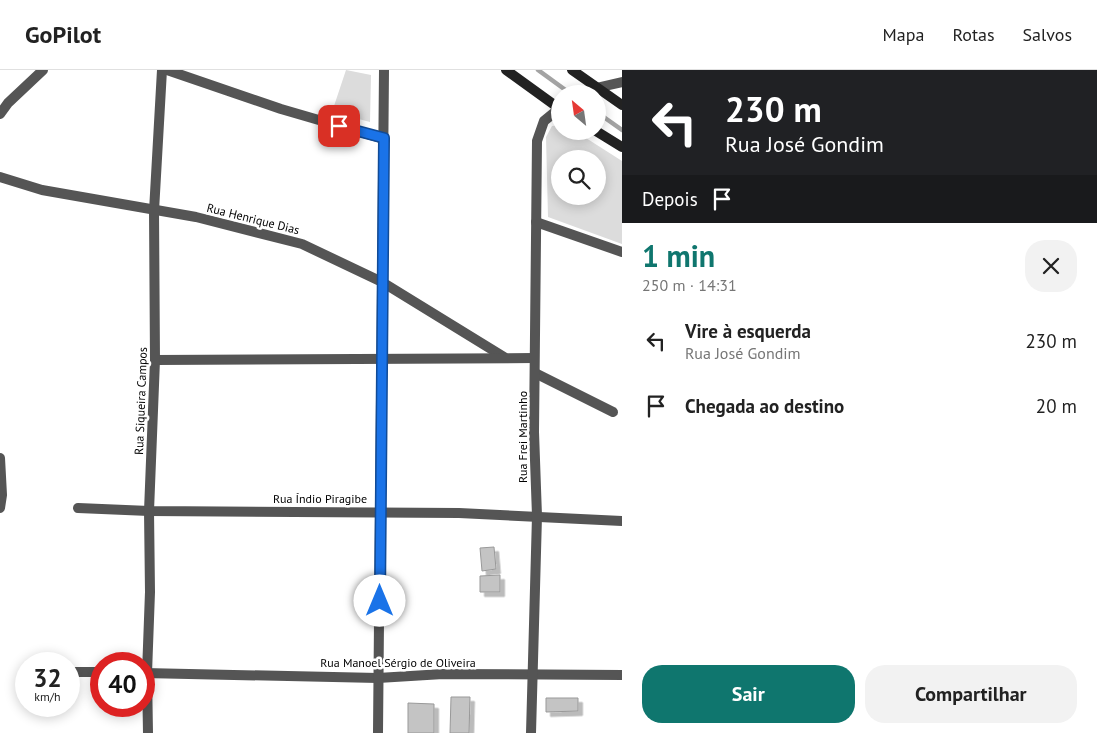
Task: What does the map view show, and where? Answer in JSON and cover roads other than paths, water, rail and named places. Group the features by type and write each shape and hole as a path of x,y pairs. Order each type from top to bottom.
{"main road":[{"path":"506,70 551,102"},
{"path":"572,70 592,85"},
{"path":"606,95 622,105"},
{"path":"606,137 622,147"}],"street":[{"path":"0,114 8,103 43,70"},
{"name":"Rua Siqueira Campos","path":"146,652 150,592 149,511 156,360 154,211 162,70"},
{"path":"167,70 281,108 384,138"},
{"path":"378,733 384,70"},
{"path":"606,86 622,82"},
{"name":"Rua Frei Martinho","path":"531,733 537,516 534,358 538,141 544,120 551,115"},
{"name":"Rua Henrique Dias","path":"0,177 42,190 196,217 302,244 382,282 504,357"},
{"path":"536,222 622,252"},
{"path":"156,360 534,358"},
{"path":"535,373 613,412"},
{"path":"0,458 2,495 0,508"},
{"name":"Rua Índio Piragibe","path":"78,508 149,511 381,511 622,521"},
{"name":"Rua Manoel Sérgio de Oliveira","path":"155,673 378,678 443,674 622,675"},
{"name":"Rua Siqueira Campos","path":"147,717 148,733"}],"waterway":[{"path":"538,70 559,85"},
{"path":"606,119 622,130"}]}
